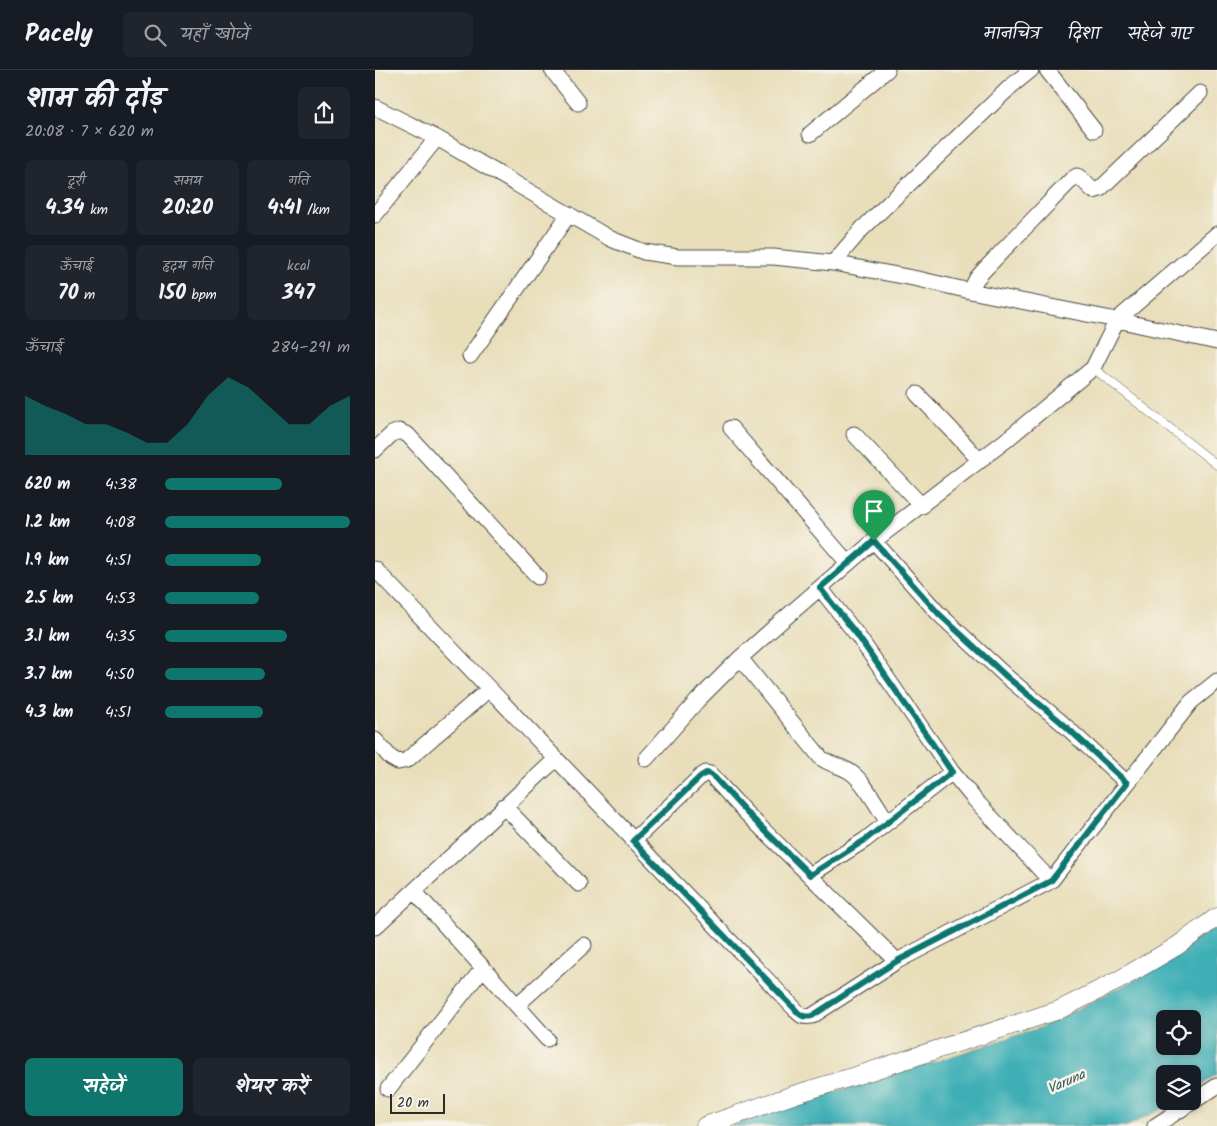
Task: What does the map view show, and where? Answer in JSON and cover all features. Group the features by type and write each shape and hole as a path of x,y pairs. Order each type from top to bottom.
{"street":[{"path":"552,70 579,103"},
{"path":"810,134 887,70"},
{"path":"833,263 862,229 1010,87 1031,70"},
{"path":"1047,70 1094,130"},
{"path":"970,291 977,278 985,269 1072,179 1077,176 1094,190 1100,189 1200,93"},
{"path":"375,107 437,138 611,238 644,252 678,257 773,257 833,263 1217,342"},
{"path":"375,216 437,138"},
{"path":"470,356 569,214"},
{"path":"646,759 698,700 740,658 848,563 1005,441 1093,368 1117,320 1217,234"},
{"path":"917,394 979,461"},
{"path":"731,428 848,563"},
{"path":"375,450 392,434 399,431 408,435 538,577"},
{"path":"854,434 921,506"},
{"path":"874,541 939,614 1127,783"},
{"path":"375,570 801,1016 806,1017 812,1016 897,961 1051,881 1191,702 1217,681"},
{"path":"820,588 863,644 952,772 975,800 1051,881"},
{"path":"740,658 821,758 828,763 853,773 888,822"},
{"path":"375,740 391,758 399,762 407,760 489,689"},
{"path":"375,927 556,759"},
{"path":"810,875 865,840 952,772"},
{"path":"633,841 701,776 706,773 710,774 897,961"},
{"path":"504,806 579,884"},
{"path":"414,891 547,1039"},
{"path":"705,1126 793,1095 1059,1010 1119,980 1177,946 1217,917"},
{"path":"517,1005 585,945"},
{"path":"389,1089 483,968"},
{"path":"1155,1126 1172,1120 1217,1086"}],"lane":[{"path":"1093,368 1217,465"}],"water":[{"name":"Varuna","path":"1217,926 1217,1074 1201,1085 1201,1065 1156,1065 1156,1110 1159,1110 1127,1126 731,1126 790,1105 919,1067 1040,1028 1145,975"}],"route":[{"path":"874,541 939,614 1127,783 1051,881 897,961 812,1016 806,1017 801,1016 633,841 706,773 715,778 746,812 810,875 865,840 952,772 858,636 820,588 874,541"}]}
